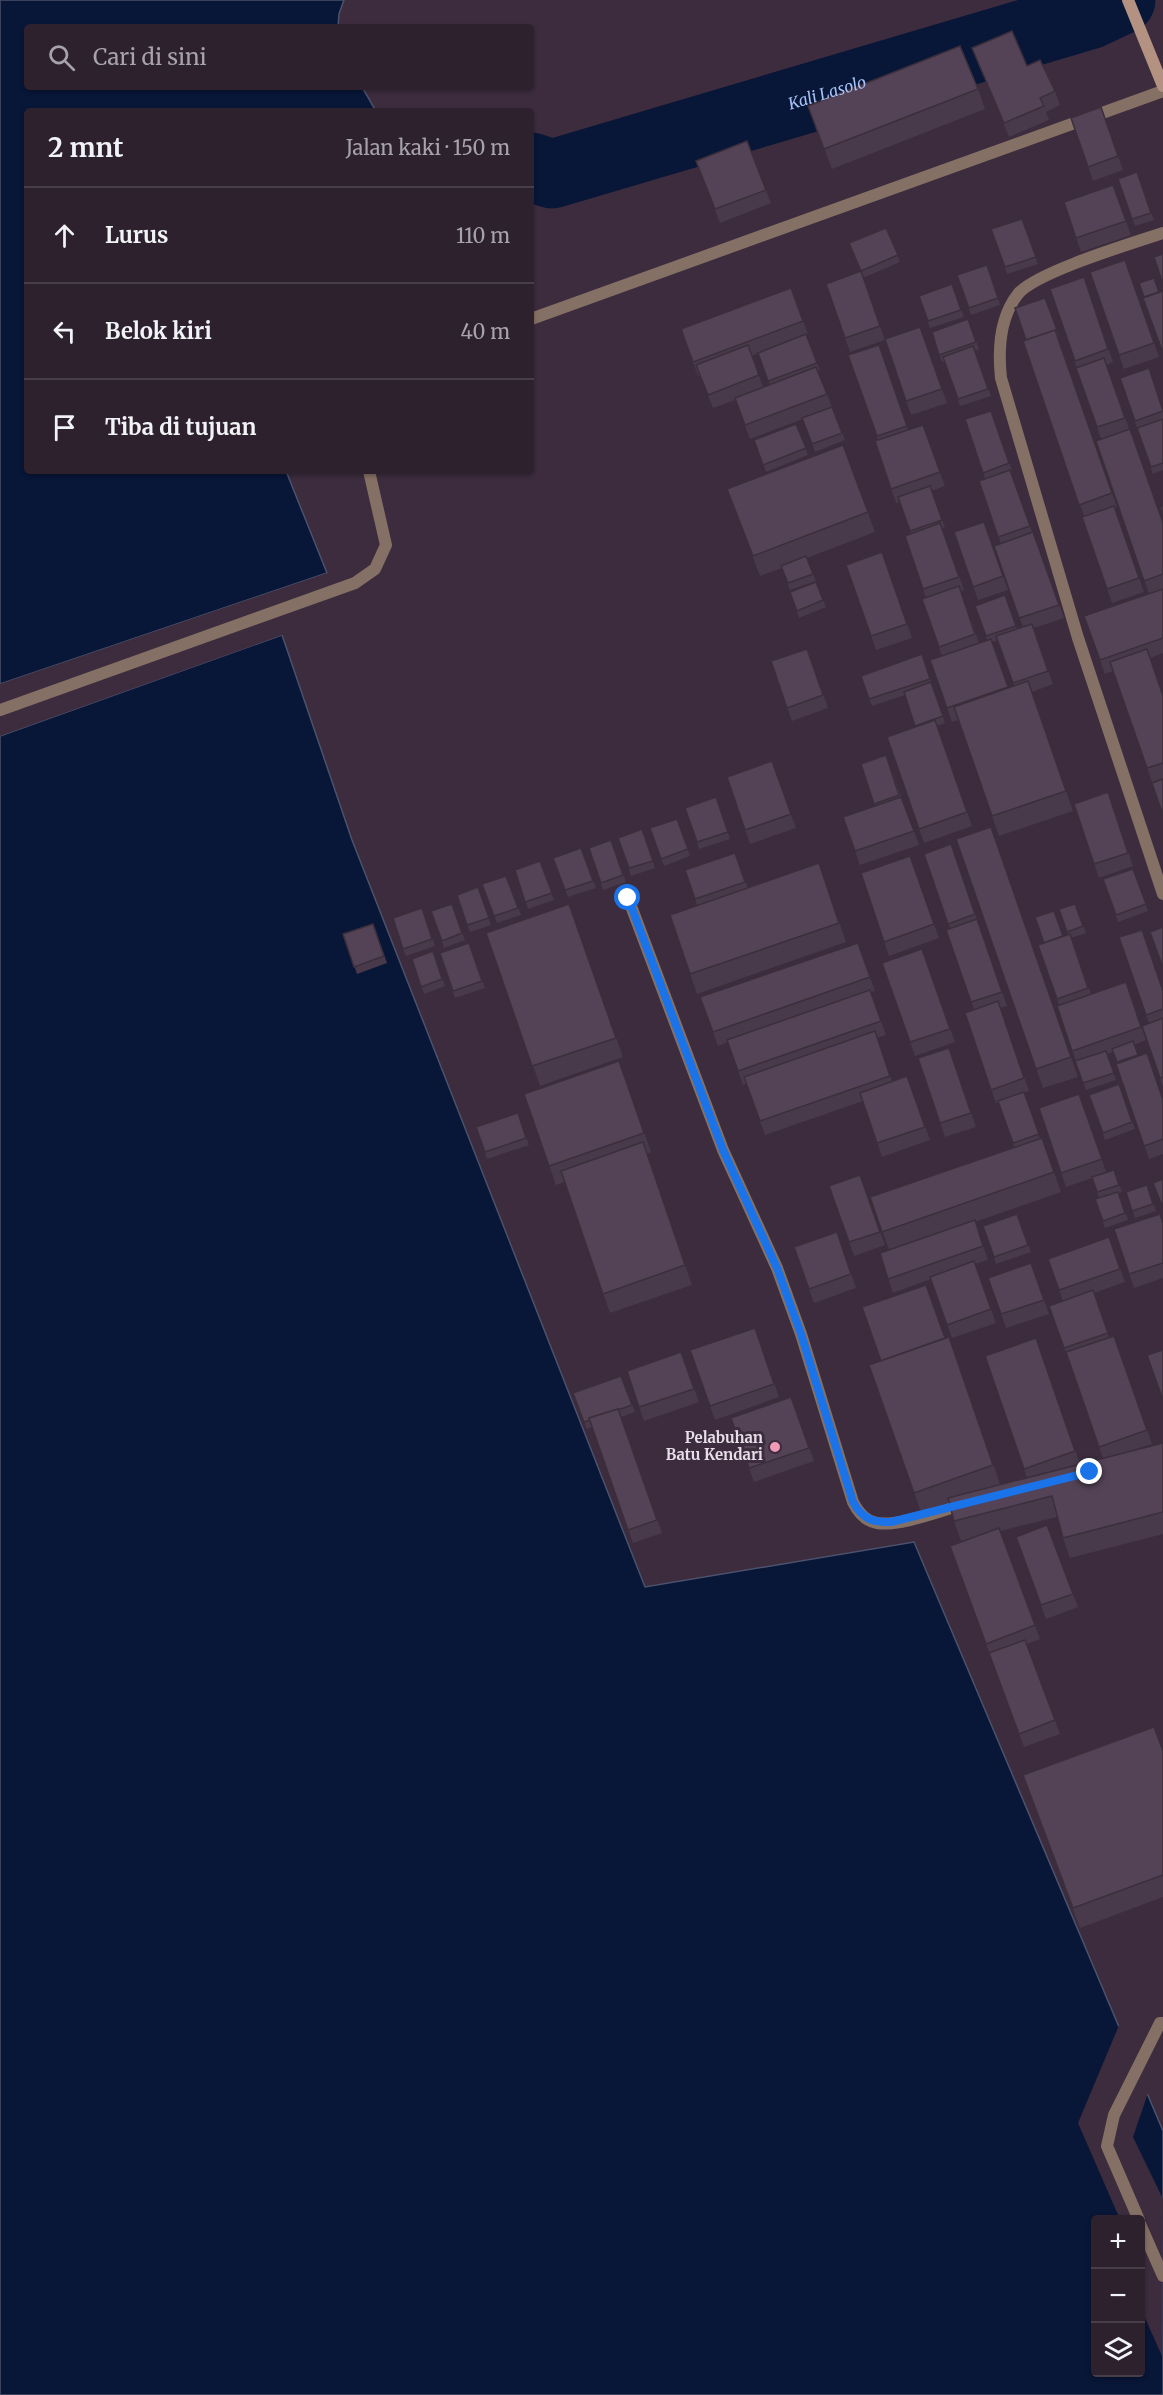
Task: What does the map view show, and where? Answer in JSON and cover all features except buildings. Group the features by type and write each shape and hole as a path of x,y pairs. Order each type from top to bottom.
{"main road":[{"path":"1128,0 1163,86"}],"street":[{"path":"534,318 1163,91"},
{"path":"1163,233 1098,255 1038,280 1020,292 1010,306 1003,327 999,361 1001,378 1078,638 1163,894"},
{"path":"0,710 355,583 375,569 386,545 370,474"},
{"path":"628,898 723,1150 777,1268 801,1334 853,1502 859,1512 878,1523 977,1501"},
{"path":"1137,2215 1107,2146 1114,2115 1160,2023 1163,2023"},
{"path":"1145,2235 1163,2276"}],"water":[{"path":"0,0 344,0 338,24 24,24 24,90 364,90 374,108 24,108 24,474 287,474 327,573 0,684"},
{"path":"282,635 352,840 645,1587 914,1542 1163,2131 1163,2395 0,2395 0,736"}],"pier":[{"path":"327,573 328,576 0,687 0,684"},
{"path":"281,632 285,634 0,736 0,732"},
{"path":"1120,2023 1149,2090 1133,2137 1163,2199 1162,2356 1145,2318 1145,2215 1118,2215 1078,2123"}],"waterway":[{"name":"Kali Lasolo","path":"534,168 552,174 1089,15 1121,0"}],"place":[{"name":"Pelabuhan Batu Kendari","path":"775,1447"}],"route":[{"path":"628,898 723,1150 777,1268 801,1334 853,1502 859,1512 865,1518 878,1523 891,1522 1090,1472"}]}
